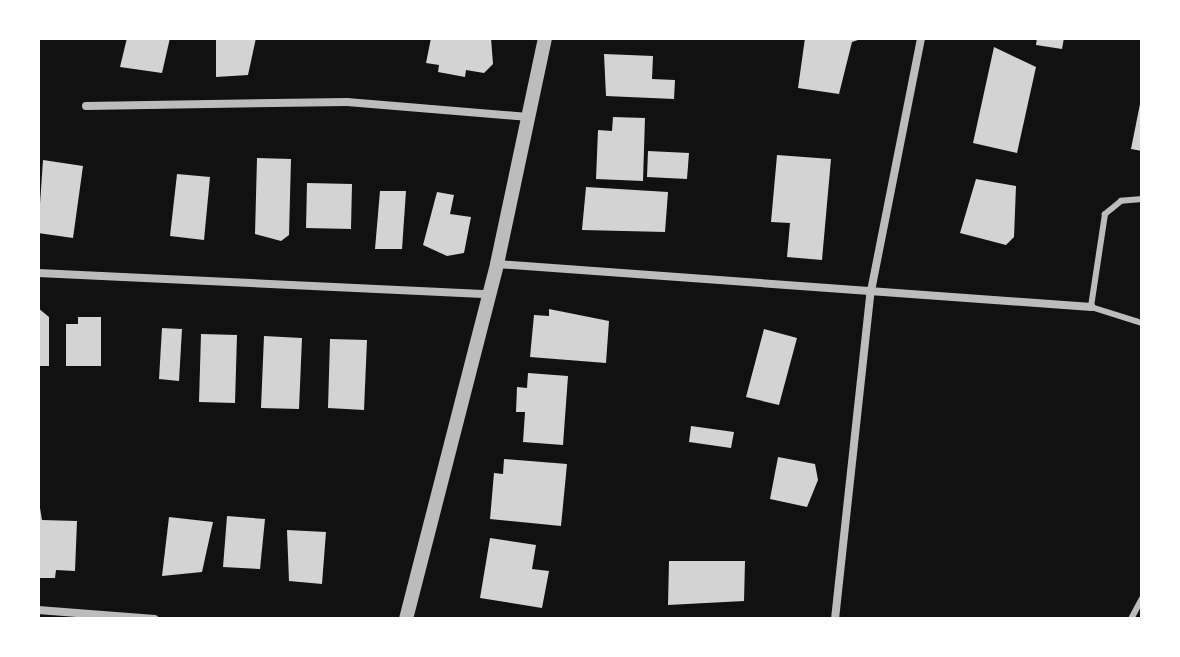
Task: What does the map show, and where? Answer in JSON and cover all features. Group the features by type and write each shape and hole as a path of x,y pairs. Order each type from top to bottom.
{"street":[{"path":"406,619 497,264 545,38"},
{"path":"835,619 870,296 921,38"},
{"path":"86,106 347,102 528,117"},
{"path":"497,264 870,296 1091,307"},
{"path":"38,273 489,294"},
{"path":"38,610 155,619"}],"lane":[{"path":"1142,199 1121,201 1105,214 1091,307 1142,323"},
{"path":"1131,619 1142,598"}],"building":[{"path":"127,38 170,38 162,73 120,67"},
{"path":"216,38 256,38 248,75 216,77"},
{"path":"431,38 491,38 493,64 484,73 466,70 465,77 438,72 439,65 426,63"},
{"path":"805,38 864,38 852,42 839,94 798,88"},
{"path":"1037,38 1064,38 1062,49 1036,45"},
{"path":"994,47 1036,67 1017,153 973,143"},
{"path":"604,54 653,56 652,79 675,80 674,99 606,96"},
{"path":"1142,100 1142,151 1131,149"},
{"path":"613,117 645,118 643,181 596,179 598,130 612,131"},
{"path":"648,151 689,153 687,179 647,177"},
{"path":"777,155 831,159 822,260 787,257 790,223 771,222"},
{"path":"257,158 291,159 289,235 281,241 255,234"},
{"path":"43,160 83,166 73,238 38,233"},
{"path":"177,174 210,177 204,240 170,236"},
{"path":"976,179 1016,186 1014,237 1006,245 960,233"},
{"path":"307,183 352,184 351,229 306,228"},
{"path":"586,187 668,192 665,232 582,230"},
{"path":"380,191 406,191 402,249 375,249"},
{"path":"437,192 454,195 450,214 471,217 464,253 447,256 423,245"},
{"path":"38,308 49,317 49,366 38,366"},
{"path":"549,309 609,321 606,363 530,357 534,315 549,316"},
{"path":"78,317 101,317 101,366 66,366 66,324 78,324"},
{"path":"162,328 182,329 179,381 159,379"},
{"path":"764,329 797,338 779,405 746,397"},
{"path":"201,334 237,335 235,403 199,402"},
{"path":"264,336 302,338 299,409 261,408"},
{"path":"330,339 367,340 364,410 328,408"},
{"path":"528,373 568,376 563,445 523,442 525,412 516,412 517,387 527,388"},
{"path":"691,426 734,432 731,448 689,442"},
{"path":"778,457 815,464 818,480 807,507 770,499"},
{"path":"504,459 567,464 561,526 490,519 494,473 503,474"},
{"path":"38,496 42,520 77,521 75,571 56,570 55,578 38,578"},
{"path":"227,516 265,519 260,569 223,567"},
{"path":"169,517 213,522 202,572 162,576"},
{"path":"287,530 326,532 322,584 289,581"},
{"path":"490,538 536,545 532,569 549,571 542,608 480,598"},
{"path":"669,561 745,561 744,601 668,605"}]}
